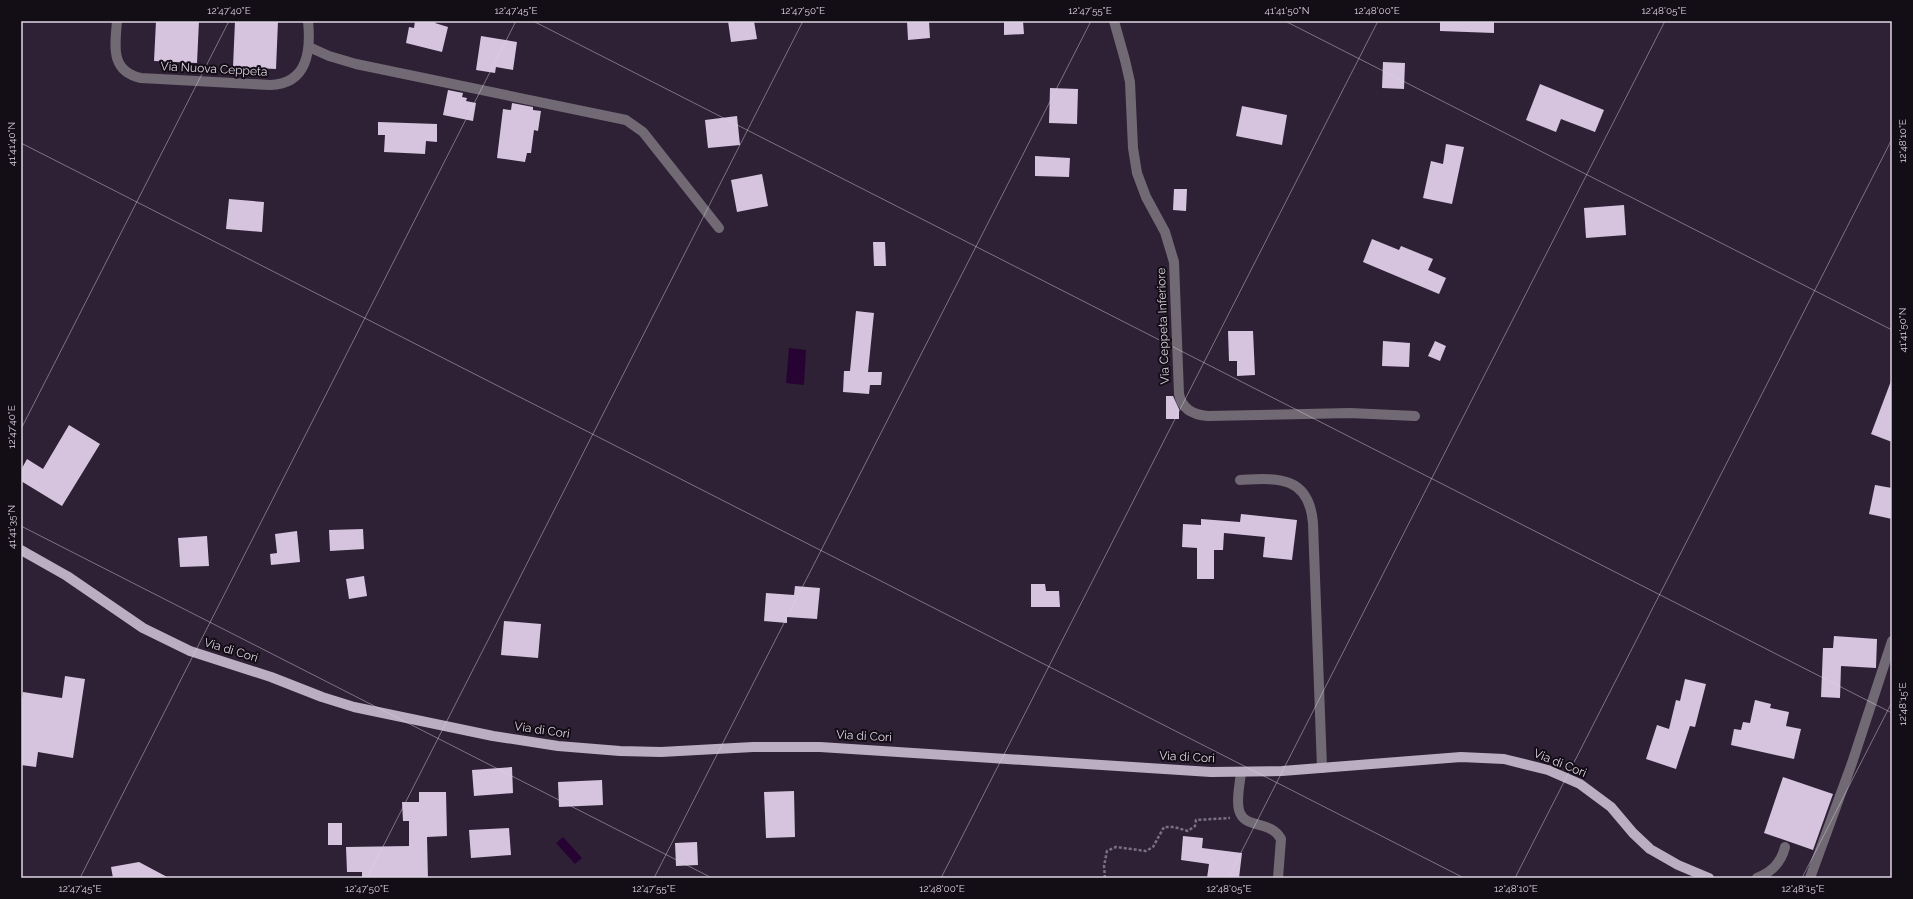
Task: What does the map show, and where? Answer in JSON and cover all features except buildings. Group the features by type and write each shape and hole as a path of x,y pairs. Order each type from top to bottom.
{"main road":[{"name":"Via di Cori","path":"21,550 67,576 143,628 190,651 276,678 322,697 354,707 493,736 583,749 620,751 666,752 753,747 815,746 1197,771 1241,772 1478,757 1504,758 1535,765 1587,788 1611,807 1650,849 1678,865 1709,878"}],"street":[{"name":"Via Nuova Ceppeta","path":"117,21 115,47 118,60 127,72 141,78 270,85 287,82 298,73 305,63 309,47 308,21"},
{"name":"Via Ceppeta Inferiore","path":"1114,21 1126,60 1130,82 1133,148 1137,173 1143,192 1165,232 1174,262 1179,394 1183,405 1189,410 1202,415 1350,413 1415,416"},
{"path":"309,47 334,58 356,64 626,120 643,132 718,228"},
{"path":"1240,480 1276,479 1286,481 1300,491 1308,500 1311,509 1313,523 1322,768"},
{"path":"1810,878 1852,763 1892,641"},
{"path":"1241,772 1239,806 1242,816 1248,822 1272,828 1279,834 1282,844 1278,878"},
{"path":"1757,878 1776,866 1785,847"}],"path":[{"path":"1104,878 1104,866 1107,851 1116,847 1146,851 1153,847 1164,827 1174,827 1188,830 1195,826 1196,820 1242,816"}],"shaded area":[{"path":"789,348 806,350 804,385 786,383"},
{"path":"563,837 582,858 575,864 556,843"}]}
